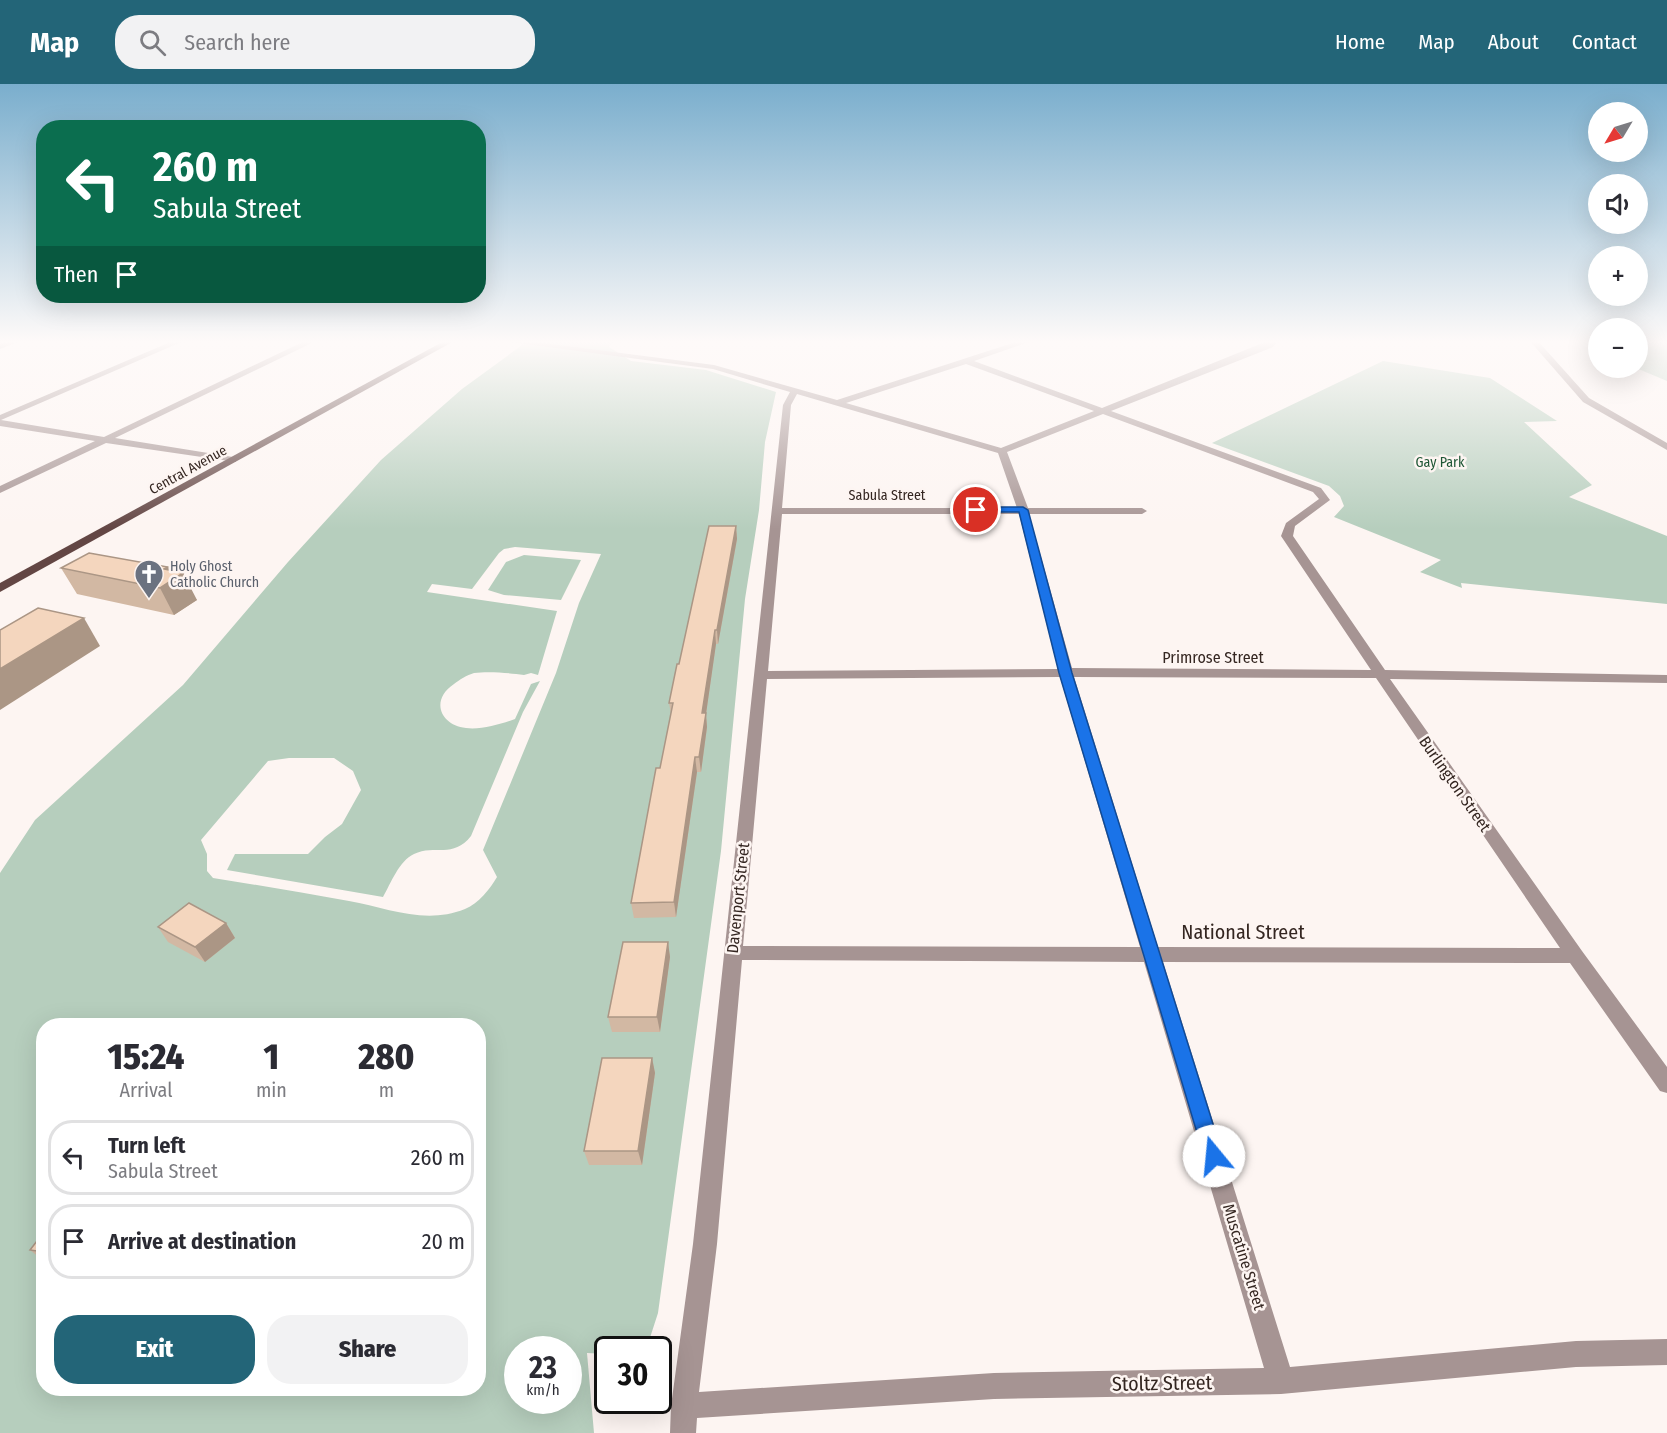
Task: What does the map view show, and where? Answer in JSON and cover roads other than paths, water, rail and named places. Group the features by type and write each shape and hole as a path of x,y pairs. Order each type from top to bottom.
{"main road":[{"name":"Central Avenue","path":"0,588 337,403"}],"street":[{"path":"0,418 35,403"},
{"path":"0,490 182,403"},
{"name":"Davenport Street","path":"684,1407 705,1244 788,403"},
{"path":"837,403 1002,450 1126,403"},
{"path":"1079,403 1104,412"},
{"path":"1591,403 1667,447"},
{"name":"Burlington Street","path":"1104,412 1317,490 1325,501 1290,525 1287,536 1293,548 1575,956 1667,1084"},
{"path":"0,423 233,460"},
{"name":"Muscatine Street","path":"1002,450 1023,510 1066,673 1281,1381"},
{"name":"Sabula Street","path":"777,510 1142,511"},
{"name":"Primrose Street","path":"760,675 1379,674 1667,679"},
{"name":"National Street","path":"732,953 1575,956"},
{"name":"Stoltz Street","path":"684,1407 994,1386 1281,1381 1576,1354 1667,1352"},
{"path":"683,1433 684,1407"}],"place":[{"name":"Holy Ghost Catholic Church","path":"149,600"}],"park label":[{"name":"Gay Park","path":"1440,462"}]}
